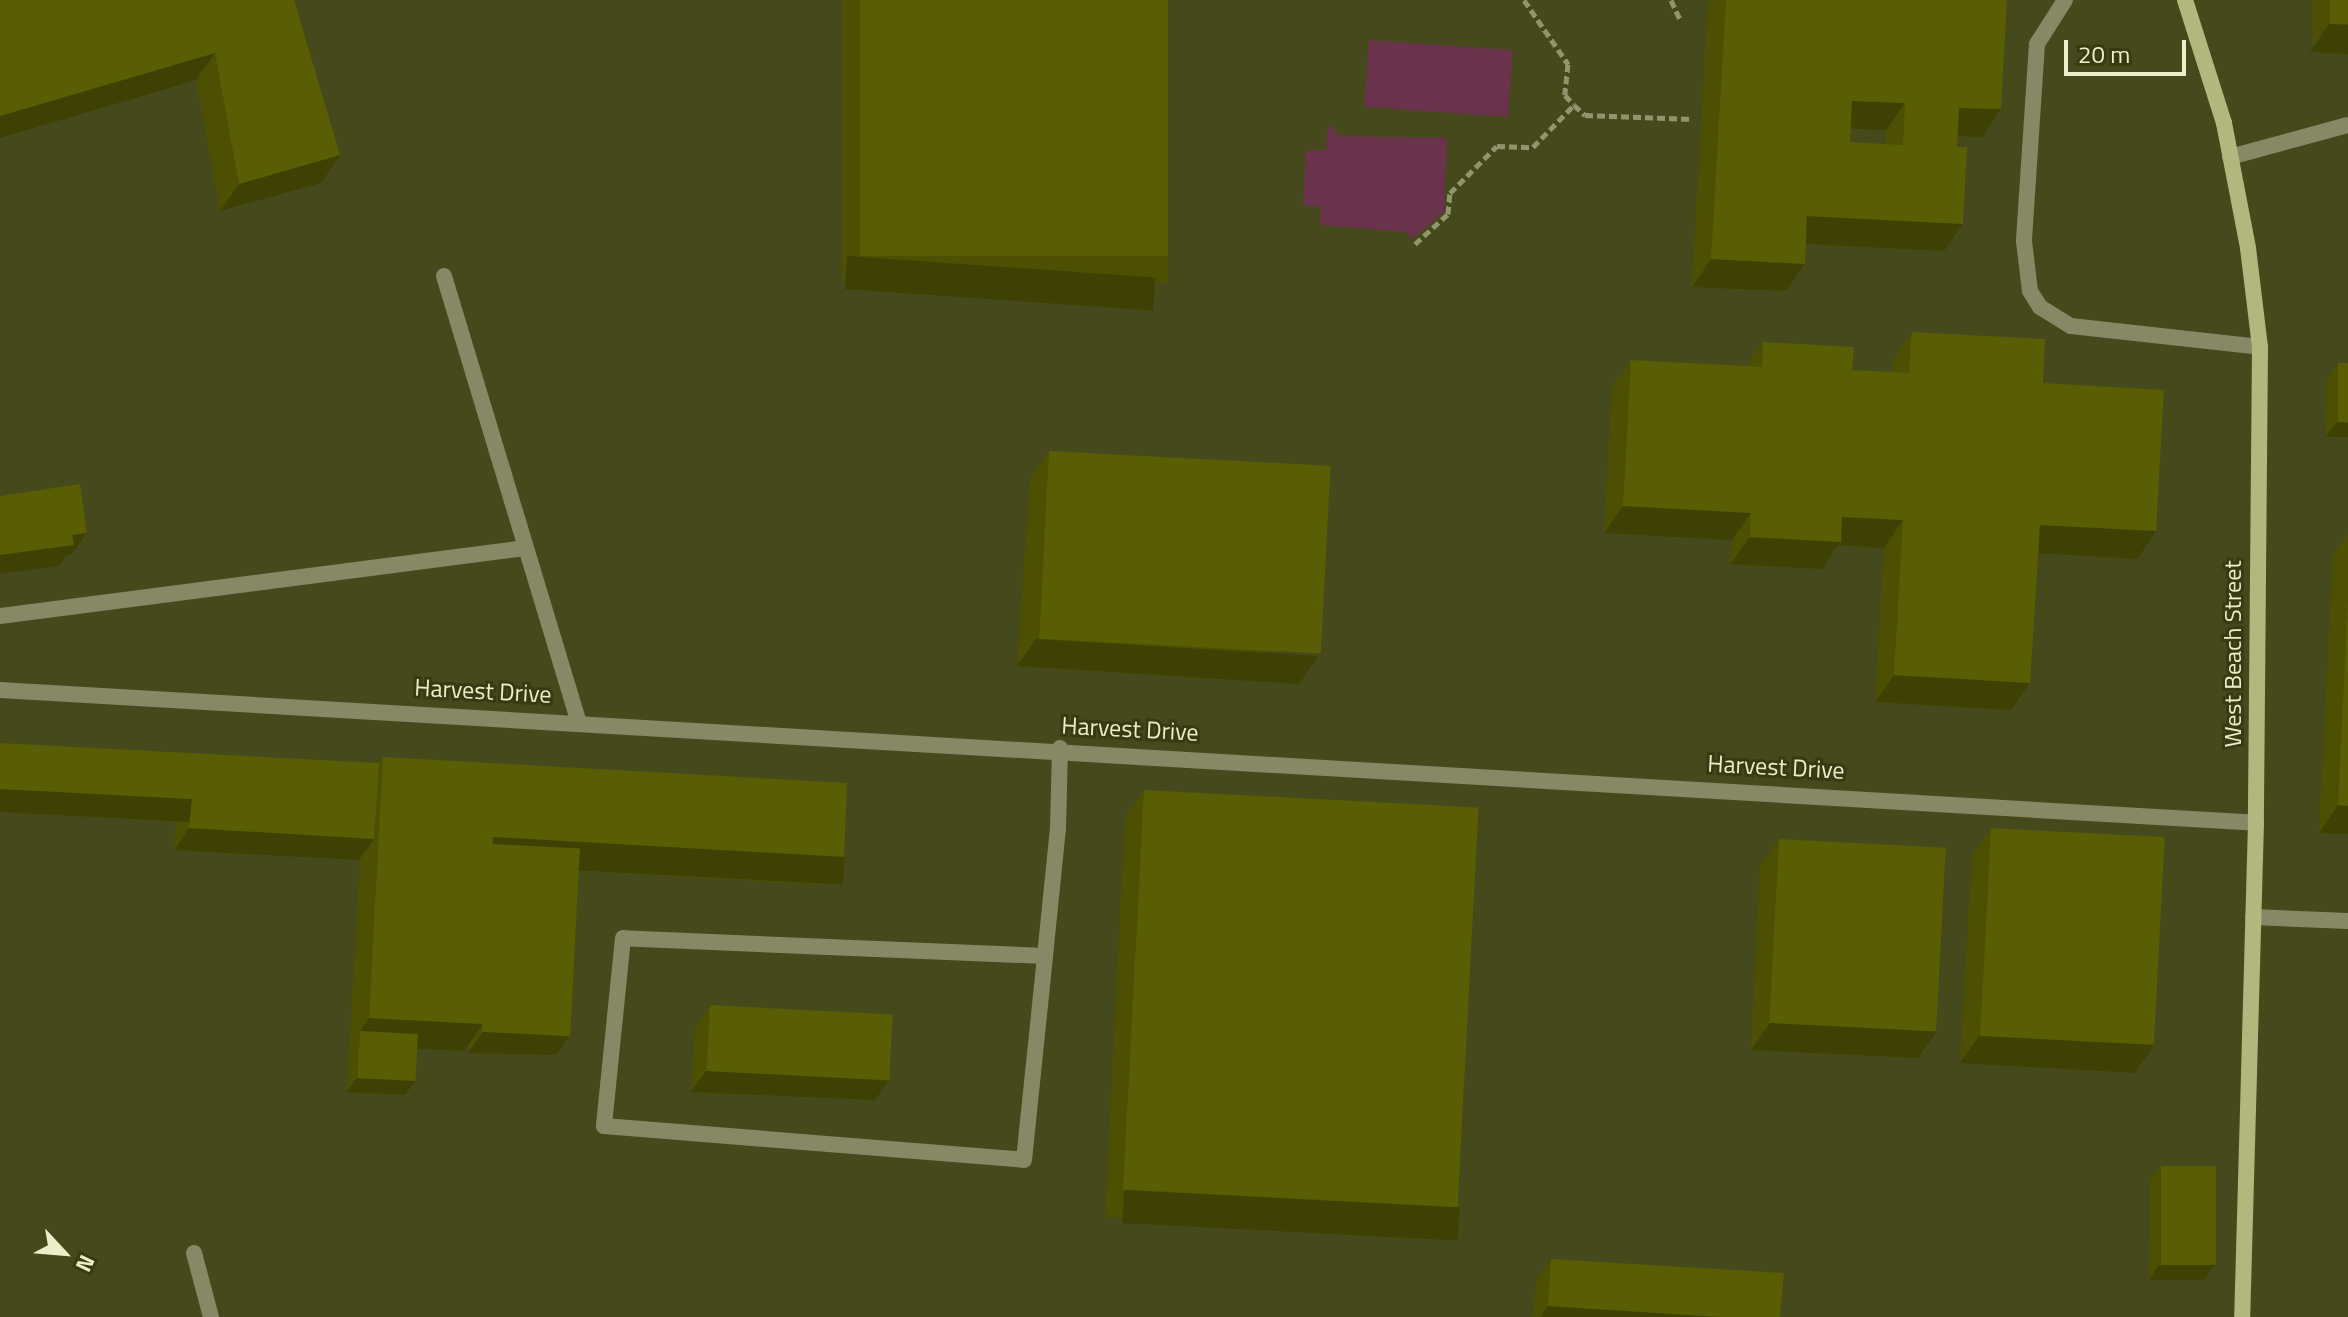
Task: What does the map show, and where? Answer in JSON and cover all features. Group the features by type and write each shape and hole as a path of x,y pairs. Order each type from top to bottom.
{"main road":[{"name":"West Beach Street","path":"2185,0 2230,157 2260,347 2256,823 2242,1317"}],"street":[{"path":"2065,0 2037,44 2024,241 2030,291 2040,307 2071,326 2260,347"},
{"path":"2230,157 2348,125"},
{"path":"444,276 578,720"},
{"path":"0,616 526,548"},
{"name":"Harvest Drive","path":"0,690 1060,748 2256,823"},
{"path":"1045,956 623,938 604,1126 1024,1160 1045,956 1060,748"},
{"path":"2253,917 2348,921"},
{"path":"194,1253 211,1317"}],"path":[{"path":"1524,0 1568,64 1565,95 1585,115 1693,119"},
{"path":"1671,0 1681,21"},
{"path":"1415,244 1448,214 1450,193 1497,146 1533,147 1574,105"}],"shaded area":[{"path":"0,0 2348,0 2348,1317 0,1317"},
{"path":"1369,40 1513,50 1508,117 1364,107"},
{"path":"1328,125 1341,136 1447,138 1444,212 1412,239 1407,232 1320,225 1321,207 1303,205 1306,150 1326,150"}],"building":[{"path":"0,0 294,0 340,155 239,184 215,53 0,116"},
{"path":"860,0 1168,0 1168,256 860,256"},
{"path":"1726,0 2007,0 2001,109 1959,108 1957,147 1967,147 1963,224 1807,216 1805,264 1711,259","holes":["1852,101 1905,103 1903,145 1850,142"]},
{"path":"2330,0 2348,0 2348,24 2330,24"},
{"path":"1912,332 2045,339 2043,383 2164,390 2156,531 2040,525 2030,683 1894,675 1903,520 1842,517 1841,542 1750,537 1751,513 1623,506 1631,360 1762,367 1763,342 1854,347 1852,370 1909,373"},
{"path":"2338,363 2348,363 2348,422 2338,422"},
{"path":"1049,451 1331,466 1321,654 1039,639"},
{"path":"80,484 87,533 72,535 74,545 0,555 0,496"},
{"path":"2348,601 2348,806 2338,805"},
{"path":"0,743 379,763 374,839 189,828 192,799 0,789"},
{"path":"383,757 847,783 844,857 493,837 483,1024 369,1018"},
{"path":"1144,790 1479,808 1458,1207 1123,1189"},
{"path":"1991,828 2165,837 2154,1045 1980,1036"},
{"path":"1779,839 1946,848 1936,1031 1769,1023"},
{"path":"492,844 580,849 570,1036 482,1032"},
{"path":"710,1005 893,1015 889,1080 707,1071"},
{"path":"360,1031 418,1034 415,1081 358,1078"},
{"path":"2161,1166 2216,1166 2216,1265 2161,1265"},
{"path":"1551,1259 1784,1273 1780,1317 1720,1317 1548,1306"}]}
